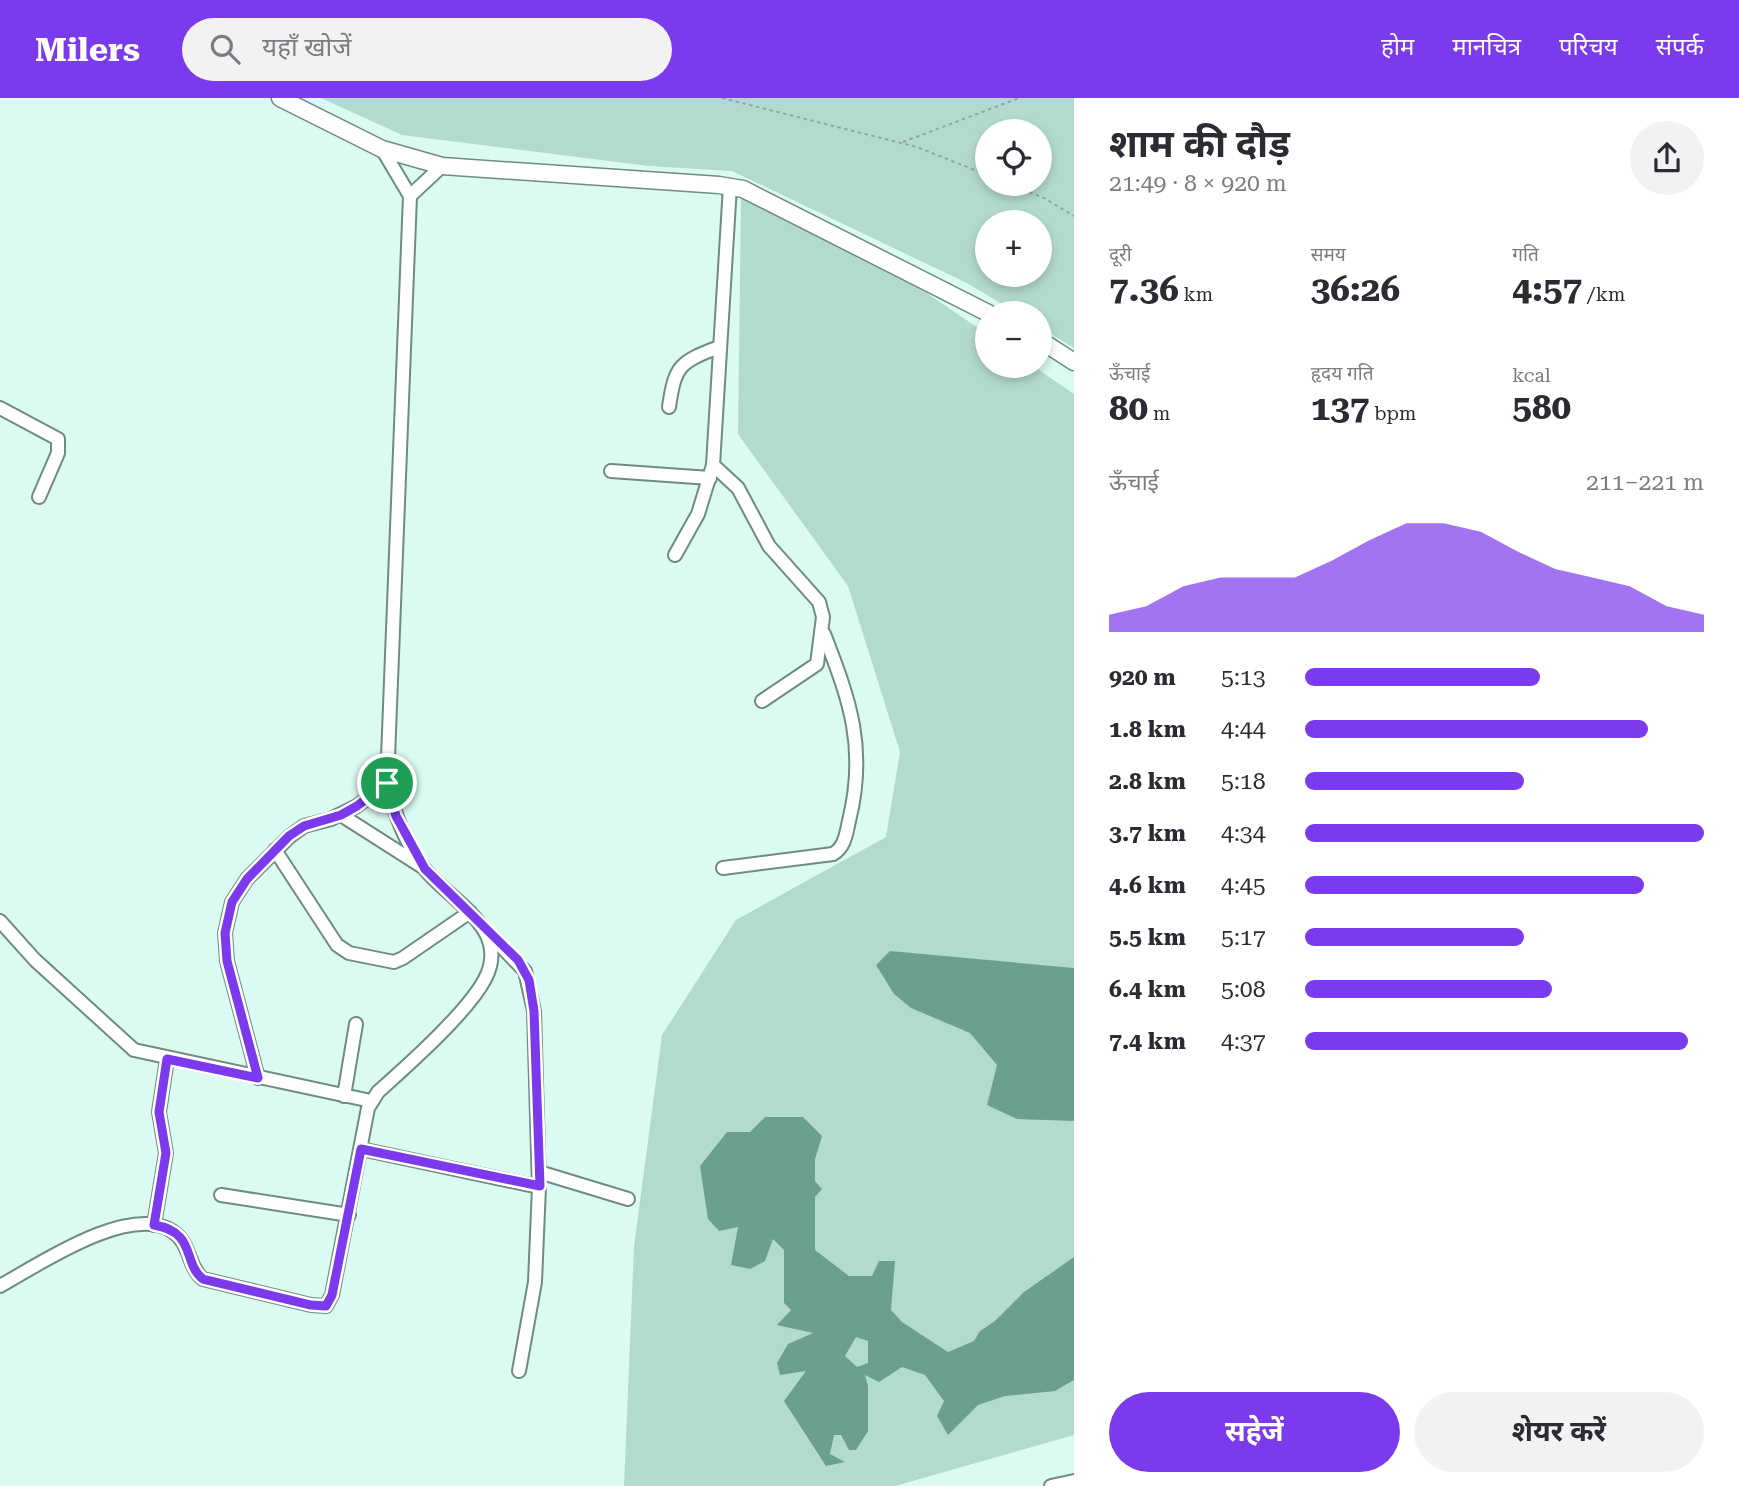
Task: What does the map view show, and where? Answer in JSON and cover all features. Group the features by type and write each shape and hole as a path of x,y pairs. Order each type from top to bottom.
{"main road":[{"path":"280,98 382,149 442,166 730,186 755,195 975,306"},
{"path":"1052,348 1074,362"}],"street":[{"path":"382,149 410,196 387,783 396,816 425,869"},
{"path":"410,196 442,166"},
{"path":"675,555 698,514 712,471 730,186"},
{"path":"668,407 674,379 683,362 719,347"},
{"path":"0,408 58,439 58,453 39,497"},
{"path":"611,471 712,471 738,488 769,546 819,602 822,630 817,664 762,701"},
{"path":"723,868 833,854 843,845 857,775 854,723 850,700 822,630"},
{"path":"258,1078 230,981 225,933 238,891 275,850 304,826 341,815 387,783"},
{"path":"0,1286 58,1252 90,1237 127,1227 154,1225 163,1226 181,1239 203,1279 321,1307 330,1301 371,1101 481,986 492,956 490,938 484,929 425,869 341,815"},
{"path":"275,850 337,945 349,953 394,962 470,912"},
{"path":"0,921 19,944 125,1043 143,1054 371,1101"},
{"path":"484,929 518,960 529,980 534,1011 540,1186 535,1282 519,1371"},
{"path":"344,1096 356,1024"},
{"path":"154,1225 166,1153 159,1112 167,1059"},
{"path":"361,1149 540,1186"},
{"path":"539,1171 628,1199"},
{"path":"221,1195 349,1214"},
{"path":"1051,1486 1074,1481"}],"path":[{"path":"722,98 902,143 975,170"},
{"path":"902,143 1019,98"},
{"path":"1039,196 1074,216"}],"shaded area":[{"path":"321,98 1074,98 1074,348 1052,334 1052,301 997,301 967,283 732,171 649,166 402,135"},
{"path":"741,198 897,273 975,326 975,378 1051,378 1074,394 1074,1435 895,1486 624,1486 634,1247 662,1035 736,920 886,837 900,752 848,586 738,434"},
{"path":"890,951 1074,968 1074,1121 1017,1119 987,1105 997,1065 970,1033 911,1008 894,994 876,965"},
{"path":"765,1117 803,1117 822,1136 815,1159 815,1181 822,1189 815,1197 815,1250 849,1276 872,1276 879,1261 895,1261 891,1310 902,1322 948,1352 974,1341 980,1331 995,1321 1024,1292 1074,1257 1074,1380 1055,1391 1005,1396 978,1405 948,1435 937,1416 944,1401 925,1375 902,1367 879,1382 865,1375 868,1386 868,1431 856,1450 849,1450 841,1435 834,1435 830,1454 845,1462 826,1466 784,1401 806,1371 780,1375 777,1363 788,1344 813,1333 777,1325 791,1310 784,1303 784,1250 773,1239 765,1261 750,1269 731,1265 738,1227 719,1231 708,1219 700,1166 727,1132 750,1132","holes":["856,1337 868,1341 868,1363 857,1367 845,1356"]}],"route":[{"path":"387,783 396,816 425,869 518,960 529,980 534,1011 540,1186 361,1149 332,1295 326,1306 311,1305 203,1279 199,1276 188,1247 181,1239 163,1226 154,1225 166,1153 159,1103 167,1059 258,1078 230,981 227,961 225,933 232,902 247,879 289,836 311,823 341,815 387,783"}]}
